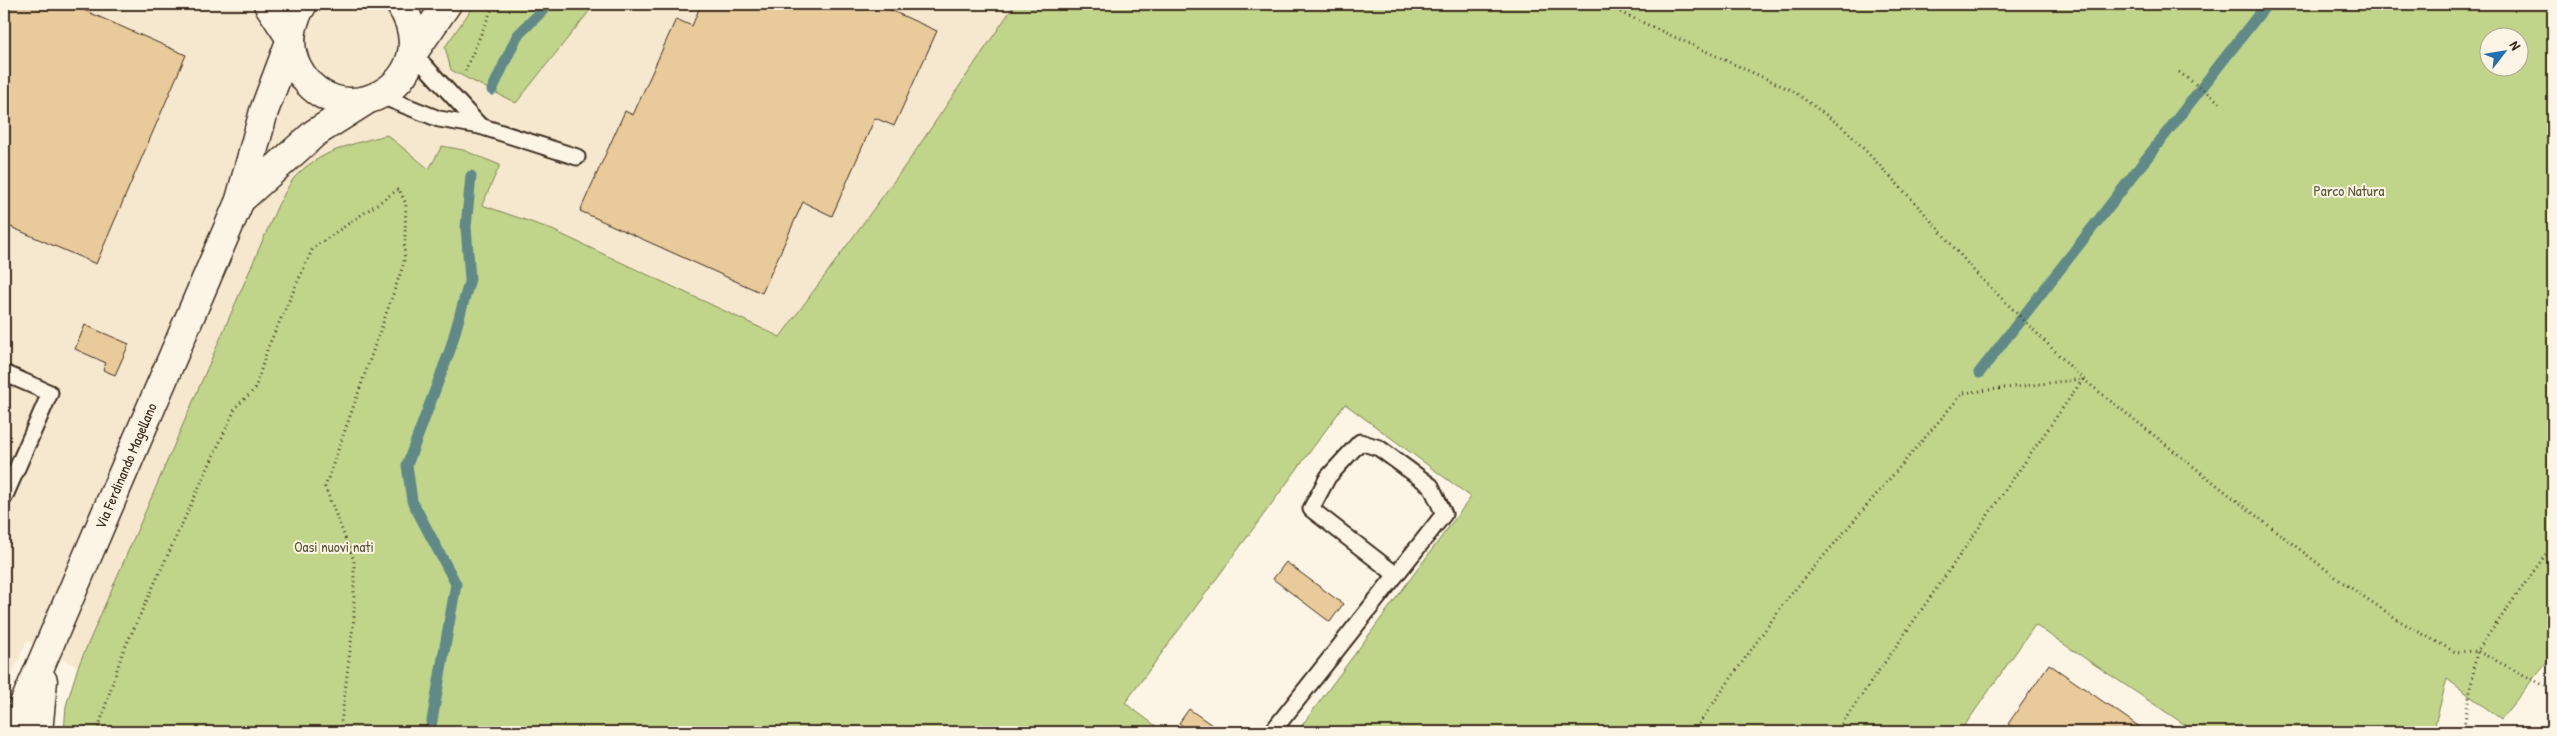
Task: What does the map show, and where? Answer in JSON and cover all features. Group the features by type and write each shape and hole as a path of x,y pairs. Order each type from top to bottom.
{"street":[{"path":"268,4 291,39 296,66 312,88 328,98 345,102 372,99"},
{"name":"Via Ferdinando Magellano","path":"12,732 240,200 264,111 291,39 294,21 304,4"},
{"path":"400,4 408,16 414,34 413,53"},
{"name":"Via Ferdinando Magellano","path":"240,200 315,133 396,85 406,70 413,53 447,4"},
{"path":"38,732 45,654"}],"lane":[{"path":"413,53 480,126"},
{"path":"372,99 439,119 480,126 577,158"},
{"path":"4,373 50,393 4,498"},
{"path":"1272,732 1444,514 1431,486 1379,448 1360,442 1345,456 1328,477 1311,509 1395,574"}],"path":[{"path":"454,99 494,4"},
{"path":"1602,4 1793,91 1844,128 2008,305 2083,379 2342,582 2403,623 2455,652 2477,651 2553,690"},
{"path":"2179,72 2222,104"},
{"path":"97,732 122,654 236,407 255,390 268,347 314,248 400,189 406,204 404,263 324,487 354,560 354,618 340,732"},
{"path":"1694,732 1787,599 1963,393 2083,379"},
{"path":"1836,732 2083,379"},
{"path":"2463,732 2477,651 2553,544"}],"shaded area":[{"path":"4,4 475,4 452,36 451,70 516,102 595,4 1015,4 910,159 780,337 548,228 482,205 500,166 463,150 442,146 429,169 294,178 278,205 78,667 27,641 4,693"}],"green space":[{"path":"475,4 595,4 516,103 451,70 445,47"},
{"path":"1015,4 2553,4 2553,654 2501,719 2447,679 2433,732 2196,732 2035,625 1960,732 1297,732 1471,497 1345,404 1125,703 1164,732 64,732 66,706 78,667 278,205 294,178 314,161 349,145 387,135 429,169 442,146 463,150 500,165 482,205 548,228 780,337 910,159"}],"building":[{"path":"4,4 70,4 186,55 96,264 4,224"},
{"path":"701,4 877,4 937,31 894,126 875,118 832,216 803,202 762,293 580,211 625,111 633,115 676,19 692,26"},
{"path":"85,325 129,344 115,375 103,370 106,363 75,349"},
{"path":"1286,562 1343,604 1330,622 1273,579"},
{"path":"2049,664 2147,732 2019,732 2008,724"},
{"path":"1189,709 1222,732 1191,732 1179,723"}],"waterway":[{"path":"492,90 517,36 549,4"},
{"path":"1979,373 2267,4"},
{"path":"430,732 456,584 412,501 407,465 450,350 470,279 466,227 471,176"}],"park label":[{"name":"Parco Natura","path":"2349,191"},
{"name":"Oasi nuovi nati","path":"334,547"}]}
